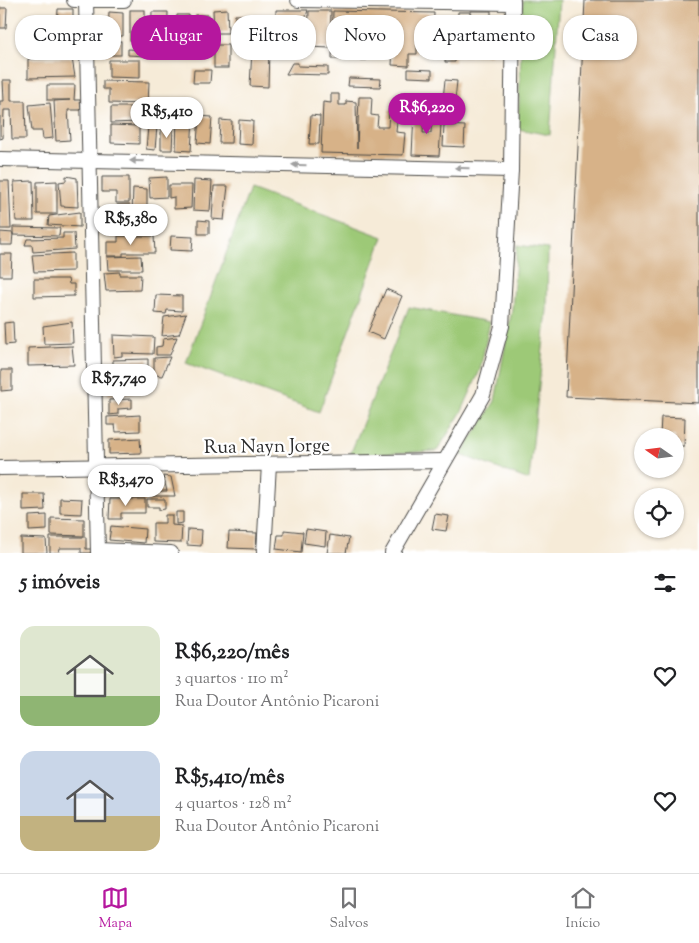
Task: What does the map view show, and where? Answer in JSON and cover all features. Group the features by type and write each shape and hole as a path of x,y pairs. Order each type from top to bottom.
{"street":[{"path":"74,0 124,0"},
{"path":"86,0 98,551 171,553"},
{"path":"298,0 513,2 511,170 502,326 483,395 393,553"},
{"path":"0,159 511,170"},
{"name":"Rua Nayn Jorge","path":"0,468 444,461"},
{"path":"264,553 269,464"}],"green space":[{"path":"523,0 559,0 550,135 518,129 521,60 553,60 553,15 522,15"},
{"path":"250,188 383,237 319,412 186,363"},
{"path":"517,245 548,249 547,310 529,480 461,455 495,401 512,309"},
{"path":"409,307 490,322 480,370 462,411 437,451 350,455"}],"building":[{"path":"585,0 699,0 699,403 566,397 582,60 637,60 637,15 584,15"},
{"path":"0,8 7,8 6,28 0,28"},
{"path":"58,9 73,9 73,15 58,15"},
{"path":"227,9 228,33 221,33 221,15 213,15 213,10"},
{"path":"130,10 145,10 145,15 131,15 130,40"},
{"path":"276,10 308,10 306,15 276,15"},
{"path":"309,11 331,11 331,15 326,15 326,48 316,47 316,15 309,15"},
{"path":"333,11 434,13 434,15 414,15 414,54 409,54 409,66 392,65 392,60 404,60 404,15 333,15"},
{"path":"471,11 491,11 491,15 471,15"},
{"path":"109,12 123,13 123,36 121,36 121,15 109,15"},
{"path":"152,12 168,12 168,15 152,15"},
{"path":"458,12 470,12 470,15 458,15"},
{"path":"221,45 228,45 228,68 214,68 214,60 221,60"},
{"path":"128,49 131,49 131,55 128,55"},
{"path":"28,60 72,60 75,77 28,78"},
{"path":"109,60 140,60 140,78 109,77"},
{"path":"251,60 269,60 268,87 250,86"},
{"path":"445,60 455,60 455,62 445,62"},
{"path":"292,63 298,63 298,66 328,67 328,75 286,74"},
{"path":"408,69 432,70 432,78 408,77"},
{"path":"194,70 211,70 210,83 193,83"},
{"path":"349,78 381,79 380,87 348,86"},
{"path":"3,80 11,80 11,101 25,101 26,139 12,139 11,110 4,110 3,138 0,139 0,101 4,101"},
{"path":"445,80 457,81 455,100 443,99"},
{"path":"103,81 149,82 148,104 109,103 109,89 103,89"},
{"path":"47,85 75,85 74,100 80,100 81,110 68,110 70,140 56,141 54,101 70,100 47,100"},
{"path":"331,94 339,94 339,105 346,105 346,101 356,102 357,148 359,97 372,97 371,115 378,116 377,127 388,127 389,110 398,110 396,132 405,133 403,155 321,153 323,102 331,103"},
{"path":"50,103 53,138 43,139 42,131 32,131 29,105"},
{"path":"111,107 139,107 139,122 111,123"},
{"path":"432,108 442,109 439,156 412,155 414,113 424,113 423,133 431,133"},
{"path":"311,115 320,116 319,144 309,144"},
{"path":"199,116 212,117 210,144 197,143"},
{"path":"177,117 193,118 191,151 176,150"},
{"path":"220,120 232,121 231,143 219,143"},
{"path":"239,120 253,121 252,145 238,144"},
{"path":"111,125 139,126 139,144 111,143"},
{"path":"444,125 465,126 464,147 443,146"},
{"path":"148,126 157,126 155,150 146,149"},
{"path":"161,127 173,128 172,150 161,150"},
{"path":"66,176 77,178 78,207 61,206 59,182 66,181"},
{"path":"102,177 129,177 129,203 116,203 116,192 102,192"},
{"path":"167,177 167,197 150,198 149,178"},
{"path":"194,180 212,181 210,211 193,210"},
{"path":"0,181 9,181 11,229 0,229"},
{"path":"33,181 34,221 16,221 14,182"},
{"path":"57,181 57,214 37,214 37,182"},
{"path":"169,185 192,185 191,208 174,209 174,197 169,198"},
{"path":"214,186 228,186 224,220 212,219"},
{"path":"133,188 147,189 147,214 132,214"},
{"path":"117,205 130,205 129,233 109,233 110,211 117,211"},
{"path":"80,212 80,227 48,225 49,216"},
{"path":"198,220 209,221 209,234 198,234"},
{"path":"13,227 60,228 59,236 13,235"},
{"path":"0,232 13,233 12,245 0,245"},
{"path":"63,233 74,233 75,249 33,252 32,245 25,245 27,239 63,238"},
{"path":"118,236 154,236 155,253 123,253 123,256 107,256 107,242 118,242"},
{"path":"171,236 193,237 192,251 170,250"},
{"path":"73,253 73,271 34,272 32,255"},
{"path":"0,254 12,254 11,276 0,276"},
{"path":"141,256 142,270 108,270 107,257"},
{"path":"120,272 120,275 141,275 140,290 106,291 104,273"},
{"path":"34,279 68,279 69,284 74,284 74,296 34,297"},
{"path":"386,289 402,296 384,339 368,332"},
{"path":"156,295 182,296 182,311 167,310 166,314 155,313"},
{"path":"186,314 179,334 162,336 164,317"},
{"path":"13,322 14,344 5,345 4,323"},
{"path":"72,322 73,343 44,344 43,326"},
{"path":"113,335 154,337 153,354 122,353 122,356 114,357"},
{"path":"177,337 170,355 156,355 156,347 162,346 163,339"},
{"path":"72,346 74,365 28,366 28,348"},
{"path":"170,357 162,376 154,375 154,358"},
{"path":"148,359 148,373 113,374 113,360"},
{"path":"1,370 12,370 12,390 1,391"},
{"path":"121,380 121,384 133,383 133,394 108,395 108,381"},
{"path":"132,399 132,408 118,409 118,414 109,415 109,400"},
{"path":"140,415 140,431 116,432 115,425 107,425 107,417"},
{"path":"661,417 685,418 684,446 684,428 660,428"},
{"path":"140,438 141,453 109,454 109,440"},
{"path":"163,476 171,477 175,496 148,496 148,491 167,491"},
{"path":"116,478 142,478 142,494 116,494"},
{"path":"23,494 44,494 45,510 23,511"},
{"path":"60,498 82,499 81,514 60,513"},
{"path":"110,499 145,499 145,513 121,513 121,519 109,519"},
{"path":"147,499 165,499 165,509 159,510 159,507 147,507"},
{"path":"176,512 183,512 183,523 176,524"},
{"path":"435,514 449,516 446,531 432,529"},
{"path":"47,515 47,530 29,531 29,516"},
{"path":"165,515 172,515 172,525 182,526 181,543 153,542 153,523 165,523"},
{"path":"51,518 84,519 84,536 51,535"},
{"path":"111,526 145,529 144,543 109,540"},
{"path":"188,529 202,530 201,546 187,545"},
{"path":"306,529 326,532 325,546 304,543"},
{"path":"284,530 303,532 301,552 276,549 278,535 284,535"},
{"path":"229,532 257,533 256,549 228,548"},
{"path":"330,535 349,538 346,553 327,553"},
{"path":"50,537 86,537 86,549 91,549 91,553 81,553 81,548 60,548 59,553 50,553"},
{"path":"21,538 46,539 47,553 21,553"}]}
